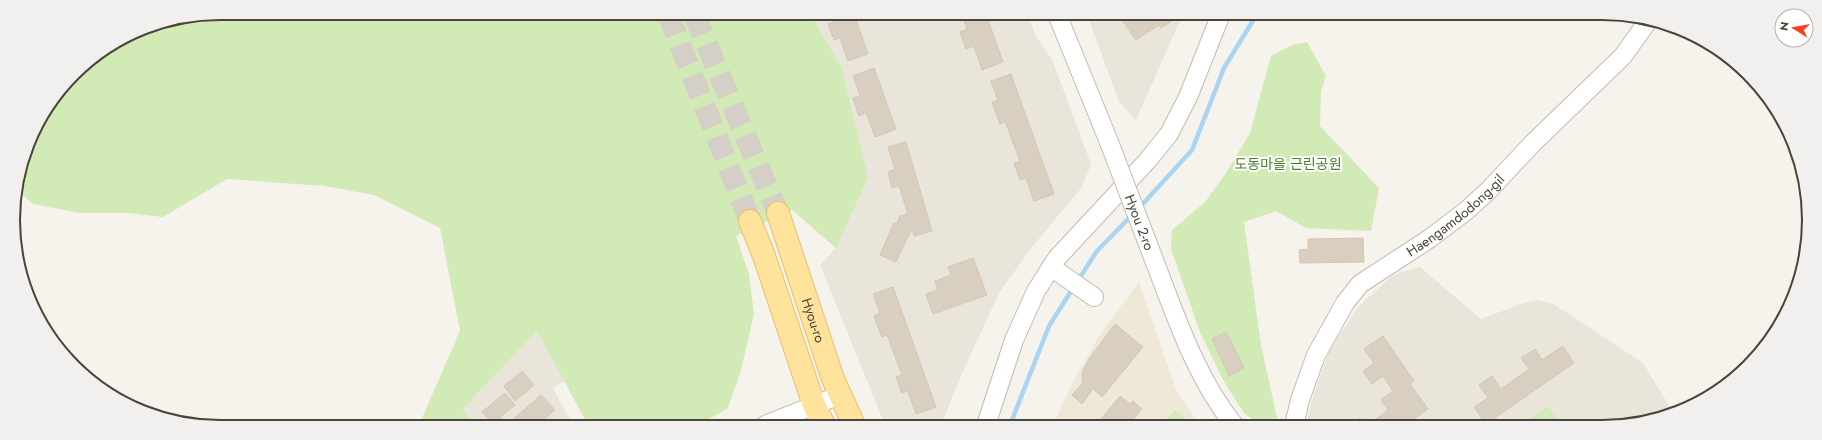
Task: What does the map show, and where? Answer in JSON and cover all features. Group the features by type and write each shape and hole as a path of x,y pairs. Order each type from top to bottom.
{"main road":[{"name":"Hyou-ro","path":"778,213 833,379 852,420"},
{"name":"Hyou-ro","path":"750,220 764,256 814,405 822,420"}],"street":[{"name":"Hyou 2-ro","path":"1059,20 1109,142 1181,329 1207,384 1230,420"},
{"path":"988,420 1014,340 1036,291 1056,270 1057,258 1148,160 1169,134 1184,103 1218,20"},
{"name":"Haengamdodong-gil","path":"1295,420 1300,400 1316,354 1345,303 1360,284 1429,239 1466,211 1490,190 1532,144 1622,56 1645,25"},
{"path":"1056,270 1091,296"},
{"path":"777,420 840,395"}],"shaded area":[{"path":"814,20 1030,20 1035,34 1053,62 1091,164 1082,187 1032,247 999,293 960,378 943,420 883,420 820,265 836,248 841,66"},
{"path":"1089,20 1180,20 1136,120 1119,102"},
{"path":"1420,267 1481,319 1521,304 1537,300 1552,303 1643,363 1670,408 1641,416 1615,420 1307,420 1312,400 1329,351 1358,307 1393,275"},
{"path":"1139,282 1176,390 1197,420 1055,420 1074,380 1102,331"},
{"path":"537,331 565,381 553,388 570,420 470,420 463,409"}],"green space":[{"path":"207,20 814,20 841,66 868,177 836,248 792,210 736,236 749,274 754,314 741,370 728,408 708,420 585,420 537,331 463,409 470,420 421,420 460,331 440,228 374,195 324,186 227,179 163,217 127,213 79,213 33,204 22,194 27,168 35,143 47,120 61,98 70,88 98,61 143,35 168,27"},
{"name":"도동마을 근린공원","path":"1307,42 1326,76 1321,91 1320,126 1379,188 1371,231 1306,228 1276,211 1244,222 1261,345 1278,420 1253,420 1244,413 1223,380 1200,332 1171,249 1172,230 1205,202 1226,173 1250,133 1271,56 1292,45"},
{"path":"1548,406 1558,420 1527,420"},
{"path":"1175,410 1186,420 1166,420"}],"building":[{"path":"833,20 856,20 868,54 848,61 840,38 834,40 828,24 834,22"},
{"path":"964,20 988,20 1003,62 982,70 974,46 966,49 960,32 967,29"},
{"path":"1174,20 1161,28 1159,25 1136,40 1123,21"},
{"path":"874,68 896,129 875,137 866,113 859,116 853,98 860,96 853,76"},
{"path":"1011,74 1054,194 1034,201 1026,178 1020,180 1014,163 1020,161 1005,121 1000,124 992,102 998,100 991,81"},
{"path":"906,142 932,231 914,236 912,228 896,262 880,255 894,223 897,224 900,216 908,214 899,186 892,188 888,172 895,169 888,147"},
{"path":"1363,238 1364,262 1300,263 1299,250 1308,249 1308,239"},
{"path":"973,258 987,295 933,314 926,294 938,290 935,281 951,275 948,267"},
{"path":"893,287 936,407 916,414 908,391 902,393 896,377 902,375 887,335 882,337 874,316 880,313 873,294"},
{"path":"1115,324 1143,347 1102,397 1093,389 1082,404 1072,395 1082,384 1083,370 1089,359"},
{"path":"1226,332 1244,368 1229,376 1212,339"},
{"path":"1383,336 1414,381 1410,384 1428,409 1412,420 1375,420 1388,410 1381,400 1393,391 1383,376 1372,384 1363,371 1374,363 1364,349"},
{"path":"1563,346 1574,363 1492,420 1483,420 1474,407 1488,398 1479,385 1492,376 1501,389 1529,369 1521,358 1535,349 1542,360"},
{"path":"522,371 534,385 515,401 504,386"},
{"path":"505,393 515,405 500,417 502,420 489,420 482,412"},
{"path":"541,395 555,410 544,420 512,420"},
{"path":"1120,396 1130,404 1133,401 1142,409 1132,420 1100,420"}],"waterway":[{"path":"1139,208 1192,150 1224,68 1253,20"},
{"path":"1077,282 1097,251 1132,215"},
{"path":"1012,420 1049,326 1073,288"}],"tunnel":[{"path":"670,20 750,221"},
{"path":"697,20 778,213"}]}
